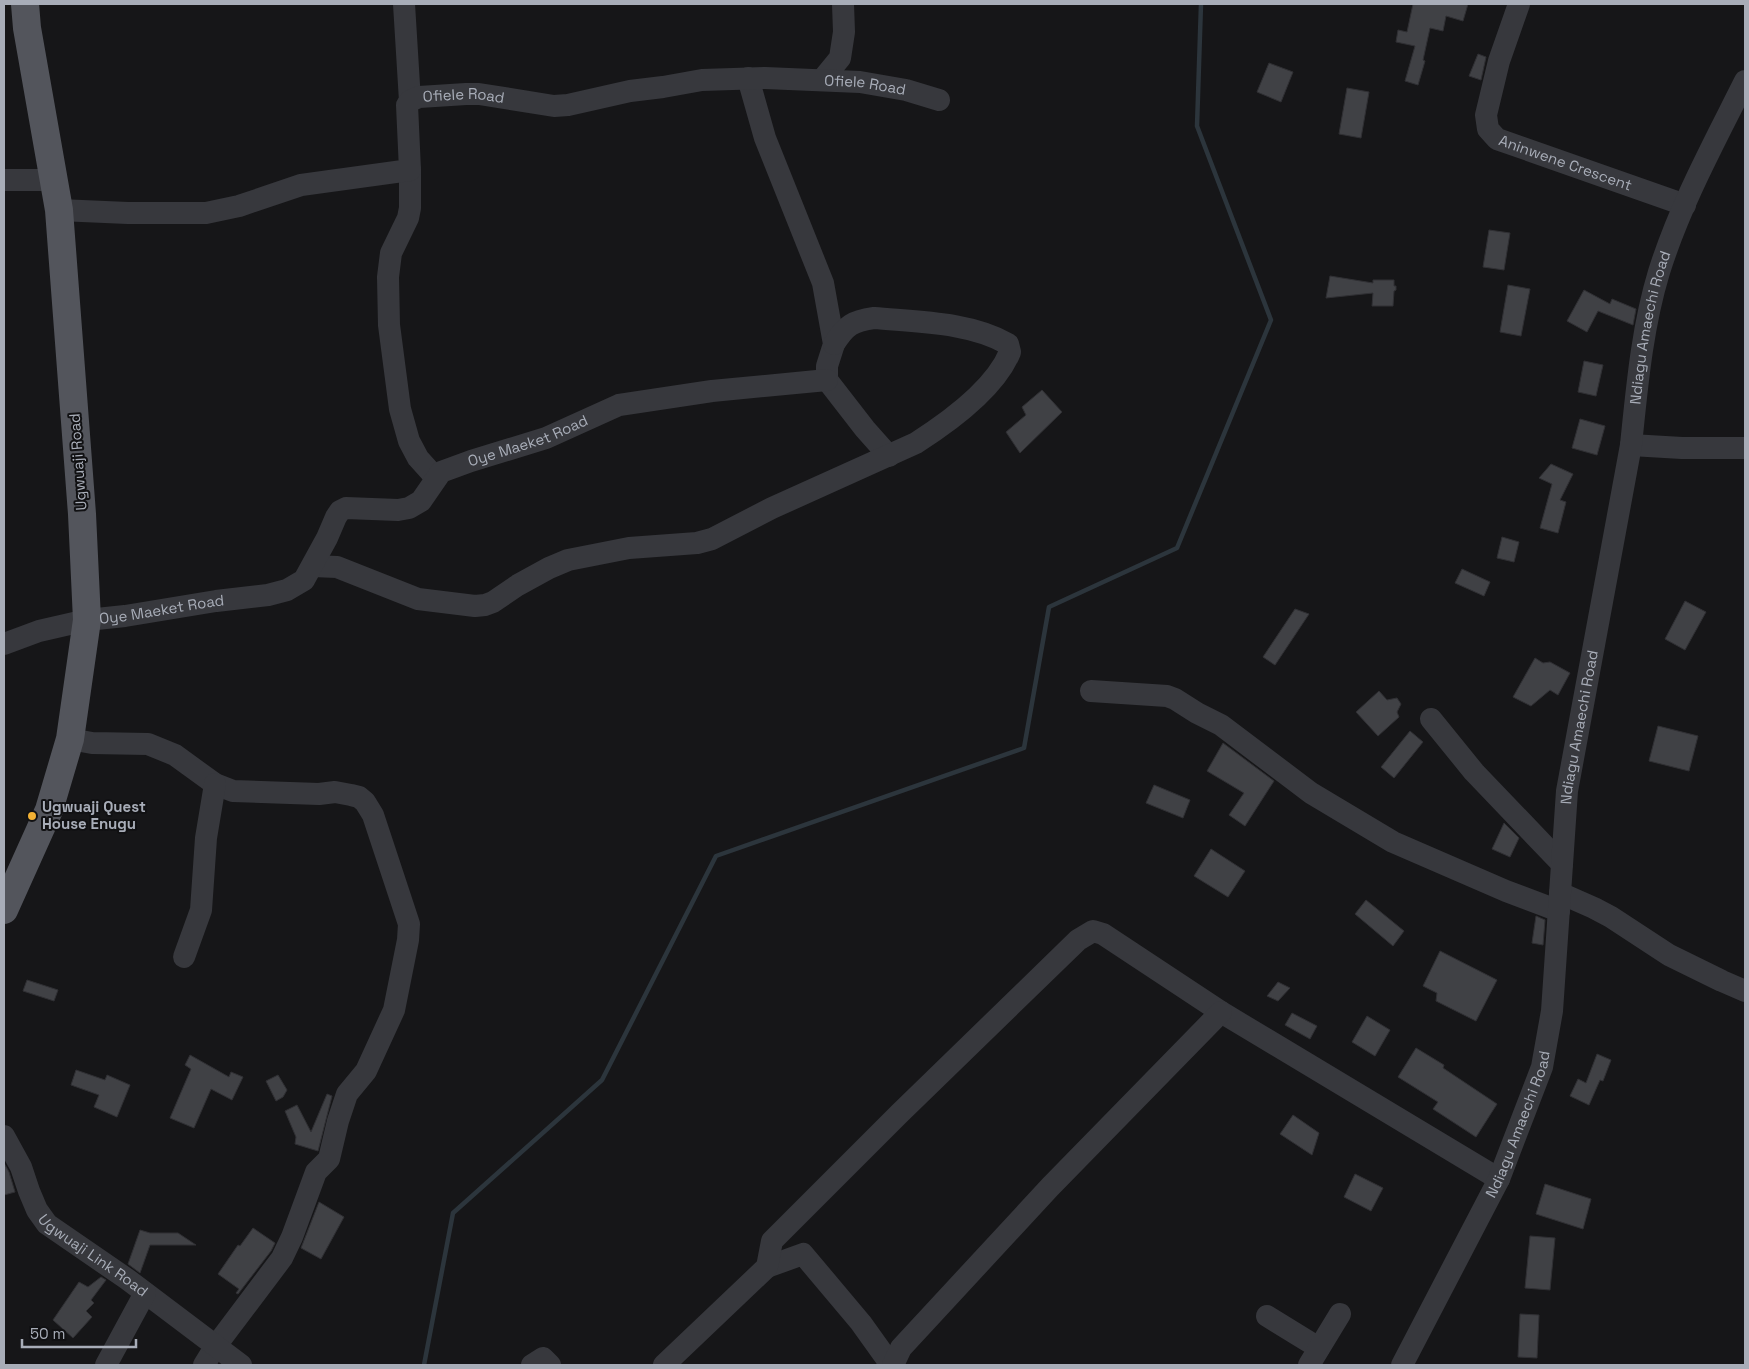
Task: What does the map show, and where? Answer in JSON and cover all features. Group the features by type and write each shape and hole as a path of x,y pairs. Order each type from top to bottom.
{"main road":[{"name":"Ugwuaji Road","path":"4,910 48,810 70,739 88,620 82,504 59,210 27,28 25,4"}],"street":[{"path":"404,4 410,101"},
{"path":"822,80 840,58 844,32 843,4"},
{"name":"Aninwene Crescent","path":"1519,4 1498,61 1486,115 1488,129 1497,139 1685,205"},
{"path":"748,78 765,138 823,283 834,344"},
{"name":"Ofiele Road","path":"436,478 418,458 409,441 400,409 389,325 388,277 391,253 408,218 410,208 410,170 406,114 407,105 410,101 426,96 479,94 554,106 630,91 663,88 702,80 748,78 860,82 906,90 939,100"},
{"name":"Ndiagu Amaechi Road","path":"1402,1365 1499,1179 1542,1067 1552,1012 1567,791 1631,445 1637,388 1647,324 1659,272 1685,205 1700,170 1745,81"},
{"path":"59,210 128,213 206,213 240,206 301,185 410,170"},
{"path":"4,180 54,180"},
{"path":"313,566 337,567 418,599 475,606 493,602 518,585 568,560 629,548 697,543 712,539 772,508 889,456 916,443 934,431 987,388 1007,359 1010,348 1008,344 986,333 967,328 874,318 860,320 850,325 841,333 834,344 827,366 827,380 865,429 889,456"},
{"name":"Oye Maeket Road","path":"4,644 39,631 88,620 278,593 287,590 304,580 313,566 340,511 346,508 398,510 410,508 420,501 441,472 546,438 630,402 773,384 827,380"},
{"path":"1631,445 1682,448 1745,448"},
{"path":"1091,691 1175,698 1197,713 1221,725 1310,793 1392,842 1506,891 1594,908 1612,917 1669,955 1722,982 1745,991"},
{"path":"1431,720 1474,772 1562,864"},
{"path":"70,739 92,743 137,743 159,747 175,755 214,784 234,791 319,794 335,792 359,797 373,814 409,924 408,940 394,1010 366,1071 346,1094 329,1159 316,1172 292,1237 282,1258 210,1356"},
{"path":"184,957 202,902 206,838 214,784"},
{"path":"767,1266 772,1242 898,1114 1078,940 1093,931 1104,934 1221,1012 1499,1179"},
{"path":"664,1365 767,1266 803,1254 855,1316 892,1365 901,1348 1043,1195 1221,1012"},
{"name":"Ugwuaji Link Road","path":"4,1136 21,1167 28,1192 47,1224 145,1293 210,1356 241,1365"},
{"path":"106,1365 145,1293"},
{"path":"1267,1316 1314,1357 1340,1314"},
{"path":"532,1365 543,1358 550,1365"}],"building":[{"path":"1413,4 1468,4 1463,21 1446,16 1443,31 1430,28 1423,60 1425,61 1418,85 1405,81 1415,46 1396,42 1398,30 1407,32"},
{"path":"1478,54 1486,57 1481,80 1469,76"},
{"path":"1269,63 1293,72 1281,102 1257,92"},
{"path":"1347,88 1369,92 1361,138 1339,134"},
{"path":"1489,230 1510,233 1504,270 1483,267"},
{"path":"1330,276 1373,283 1373,280 1394,280 1396,290 1394,291 1393,306 1372,306 1373,293 1326,298"},
{"path":"1508,285 1530,289 1521,336 1500,332"},
{"path":"1584,290 1610,304 1612,299 1636,309 1633,325 1598,311 1587,332 1567,321"},
{"path":"1584,361 1603,365 1596,396 1578,392"},
{"path":"1042,390 1062,412 1020,453 1006,432 1026,415 1022,407"},
{"path":"1580,419 1605,426 1597,455 1572,448"},
{"path":"1551,464 1573,474 1560,500 1566,502 1558,533 1540,528 1552,484 1539,478"},
{"path":"1502,537 1519,542 1514,562 1497,558"},
{"path":"1462,569 1490,582 1484,596 1455,583"},
{"path":"1685,601 1706,612 1685,650 1665,639"},
{"path":"1295,609 1309,614 1275,665 1263,657"},
{"path":"1535,658 1543,663 1550,662 1570,673 1558,695 1550,690 1531,706 1513,697"},
{"path":"1379,691 1387,700 1397,698 1401,704 1397,712 1399,717 1378,736 1356,712"},
{"path":"1658,726 1698,736 1689,771 1649,761"},
{"path":"1410,731 1423,742 1394,778 1381,767"},
{"path":"1223,743 1274,781 1245,826 1229,815 1244,793 1207,771"},
{"path":"1154,785 1190,800 1183,818 1146,803"},
{"path":"1504,823 1519,838 1510,857 1492,849"},
{"path":"1211,849 1245,871 1228,897 1194,876"},
{"path":"1366,900 1404,931 1393,946 1355,914"},
{"path":"1536,916 1545,920 1543,945 1532,943"},
{"path":"1440,951 1497,980 1476,1021 1436,1001 1437,993 1423,986"},
{"path":"27,980 58,990 54,1001 23,991"},
{"path":"1278,982 1290,988 1278,1001 1267,996"},
{"path":"1292,1013 1317,1026 1310,1039 1285,1025"},
{"path":"1367,1016 1390,1030 1375,1056 1352,1042"},
{"path":"1416,1048 1444,1065 1443,1068 1497,1104 1476,1137 1433,1109 1438,1102 1398,1077"},
{"path":"1597,1054 1611,1060 1603,1081 1600,1080 1589,1105 1570,1096 1578,1079 1586,1083"},
{"path":"190,1055 229,1077 231,1072 243,1077 232,1100 211,1089 194,1128 170,1118 191,1069 185,1065"},
{"path":"76,1070 105,1080 107,1075 130,1085 117,1117 94,1107 99,1095 71,1085"},
{"path":"278,1075 287,1090 283,1097 276,1101 266,1081"},
{"path":"327,1094 332,1096 318,1151 295,1144 296,1137 285,1111 297,1105 311,1132"},
{"path":"1293,1115 1319,1133 1312,1155 1280,1134"},
{"path":"4,1163 15,1192 4,1195"},
{"path":"1355,1174 1383,1188 1371,1211 1344,1197"},
{"path":"1545,1184 1591,1199 1583,1229 1536,1214"},
{"path":"319,1202 344,1217 321,1259 301,1248"},
{"path":"253,1228 275,1243 238,1294 236,1293 239,1289 218,1274 238,1245 240,1246"},
{"path":"140,1230 150,1233 178,1233 196,1245 150,1245 140,1273 128,1264"},
{"path":"1530,1236 1555,1238 1550,1290 1525,1288"},
{"path":"101,1277 106,1280 91,1300 94,1303 86,1311 92,1317 73,1338 53,1320 79,1282 88,1287"},
{"path":"1520,1314 1539,1315 1537,1358 1518,1357"}],"waterway":[{"path":"424,1365 453,1213 602,1080 716,856 1024,748 1049,607 1177,548 1271,320 1197,126 1201,4"}],"place":[{"name":"Ugwuaji Quest House Enugu","path":"32,816"}]}
